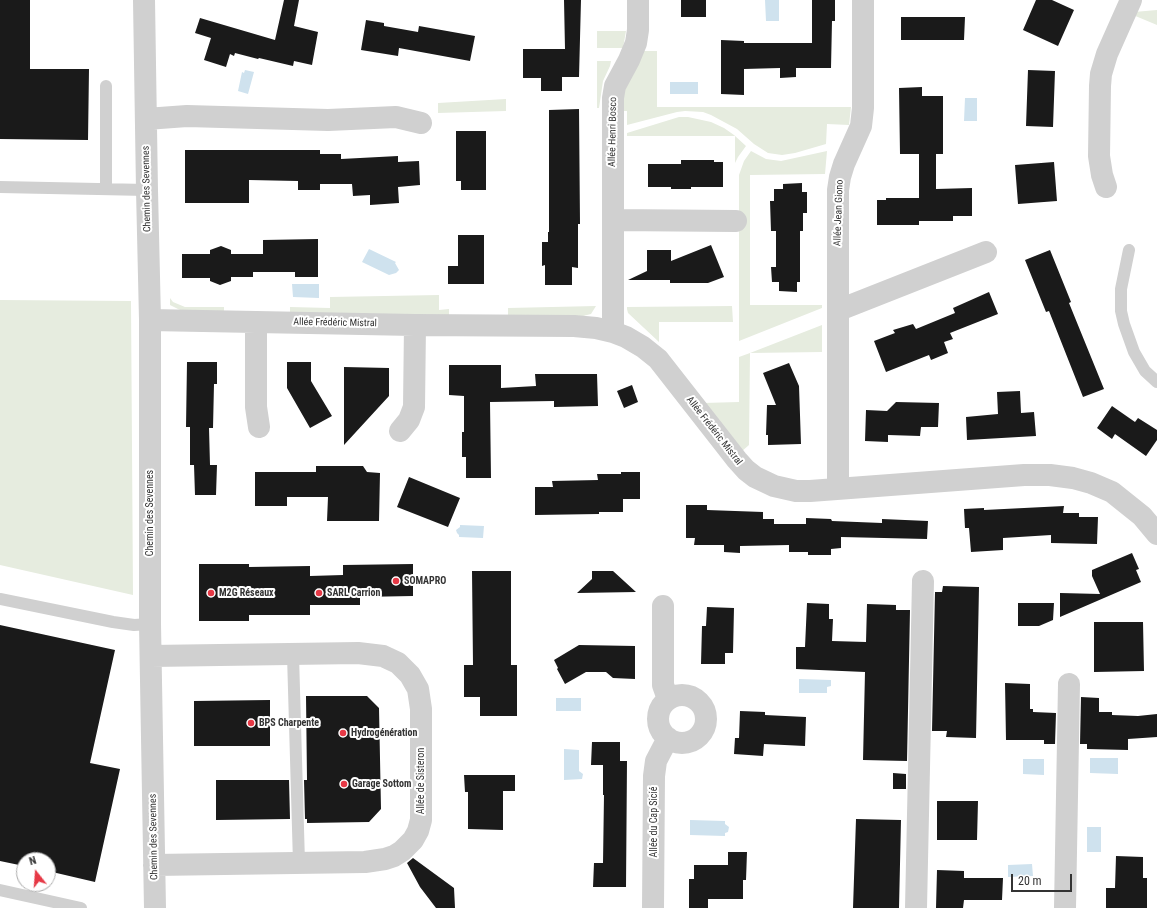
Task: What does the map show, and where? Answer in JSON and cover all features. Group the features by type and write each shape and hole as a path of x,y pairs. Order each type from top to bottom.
{"street":[{"name":"Chemin des Sevennes","path":"144,0 150,320 150,624 155,908"},
{"name":"Allée Henri Bosco","path":"613,332 613,98 615,86 636,43 638,30 638,0"},
{"name":"Allée Jean Giono","path":"838,489 838,190 844,164 861,126 863,108 863,0"},
{"path":"1106,187 1099,156 1101,74 1131,0"},
{"path":"146,119 187,116 328,120 396,117 421,123"},
{"path":"613,220 736,221"},
{"path":"839,310 986,252"},
{"name":"Allée Frédéric Mistral","path":"150,320 415,325 574,326 596,328 626,337 643,346 658,359 746,470 755,477 774,486 796,491 1024,475 1050,475 1073,478 1091,483 1112,492 1142,516 1157,534"},
{"path":"256,322 256,407 259,427"},
{"path":"400,431 409,420 414,407 415,325"},
{"path":"916,908 923,581"},
{"path":"663,606 663,685 668,700"},
{"name":"Allée de Sisteron","path":"151,656 293,654 358,654 383,656 391,659 405,669 418,689 421,709 422,810 418,831 413,840 402,851 394,856 376,862 154,865"},
{"path":"1064,908 1069,684"},
{"path":"684,695 692,698 704,709 706,717 705,726 695,739 680,743 671,741 660,729 658,721 659,713 662,705 668,700 676,696 684,695"},
{"name":"Allée du Cap Sicié","path":"653,908 654,776 656,761 668,738"}],"lane":[{"path":"106,86 106,189"},
{"path":"0,187 147,190"},
{"path":"1129,250 1121,289 1121,311 1134,352 1145,372 1157,382"},
{"path":"0,599 113,622 134,625 150,624"},
{"path":"293,654 299,863"},
{"path":"0,890 80,908"}],"shaded area":[{"path":"1157,10 1157,25 1133,15 1134,12"},
{"path":"597,31 626,31 623,48 597,48"},
{"path":"644,51 657,51 657,107 851,107 849,125 827,124 826,144 795,153 782,155 768,153 754,144 737,129 703,112 677,112 627,125 627,111 622,111 622,94"},
{"path":"597,61 611,61 603,81 599,108 597,108"},
{"path":"506,99 506,111 438,113 438,103"},
{"path":"679,117 688,117 711,122 724,128 734,135 746,146 735,163 735,136 627,136 627,133"},
{"path":"751,151 766,159 781,161 827,151 825,174 750,175 750,305 822,305 822,308 739,341 739,175 744,161"},
{"path":"439,295 439,310 449,309 449,315 290,313 290,307 330,308 330,297"},
{"path":"170,298 173,302 185,307 224,307 224,312 182,311 170,305"},
{"path":"0,300 131,301 133,595 0,565"},
{"path":"596,306 591,314 583,316 508,315 508,308"},
{"path":"732,306 733,322 659,322 659,342 628,313 627,309 627,307"},
{"path":"822,325 822,352 750,353"},
{"path":"750,353 749,445 741,452 703,403 739,402 739,357"}],"water":[{"path":"765,0 779,0 779,21 766,21"},
{"path":"245,70 254,72 248,94 238,91 242,72 244,73"},
{"path":"670,82 698,82 698,94 670,94"},
{"path":"965,98 977,98 977,121 964,121"},
{"path":"369,249 396,262 395,263 399,270 396,273 389,275 362,262"},
{"path":"292,284 319,284 319,298 293,297"},
{"path":"460,525 484,526 483,538 459,537 456,530 460,527"},
{"path":"799,679 831,680 831,686 827,687 827,693 799,693"},
{"path":"556,698 581,698 581,711 556,711"},
{"path":"564,749 579,750 579,771 583,774 582,779 564,780"},
{"path":"1090,758 1118,758 1118,774 1090,773"},
{"path":"1023,759 1044,759 1044,775 1023,774"},
{"path":"690,820 725,821 725,824 729,827 728,832 725,833 725,836 690,835"},
{"path":"1087,827 1101,827 1101,852 1087,852"},
{"path":"1032,864 1033,876 1008,877 1008,865"}],"building":[{"path":"0,0 30,0 30,69 89,69 88,140 0,139"},
{"path":"284,0 299,0 294,26 318,32 312,65 294,61 293,66 235,53 234,56 230,54 226,67 204,60 211,38 195,33 200,18 275,40"},
{"path":"564,0 581,0 579,77 562,77 562,91 541,91 541,78 523,78 523,49 565,49"},
{"path":"681,0 706,0 706,17 681,17"},
{"path":"812,0 835,0 835,21 832,21 831,68 796,68 796,77 780,78 780,68 744,69 744,95 721,94 721,40 744,41 744,43 812,43"},
{"path":"1036,0 1052,0 1074,10 1058,46 1023,30"},
{"path":"901,17 965,17 964,40 901,40"},
{"path":"366,20 384,23 384,26 418,32 419,26 475,36 470,61 399,48 398,56 361,50"},
{"path":"1028,70 1055,71 1053,127 1026,126"},
{"path":"922,87 922,96 943,96 943,154 936,154 936,189 972,188 972,216 953,216 953,221 919,221 919,225 877,225 877,200 886,200 886,198 919,198 919,154 900,154 899,88"},
{"path":"579,109 580,224 578,224 578,268 572,267 572,285 545,285 545,265 542,266 542,242 548,242 549,232 549,110"},
{"path":"456,131 486,131 486,190 461,190 461,181 456,181"},
{"path":"185,150 320,150 320,154 341,154 341,159 398,156 398,162 419,161 420,185 398,187 399,203 370,205 370,195 353,196 352,184 320,184 320,190 298,190 298,181 249,180 249,203 185,203"},
{"path":"681,160 714,160 714,162 723,162 723,187 691,187 691,189 671,189 671,187 648,187 648,164 681,164"},
{"path":"1054,162 1057,201 1018,204 1015,165"},
{"path":"802,183 802,192 807,192 807,213 803,213 803,231 800,231 800,282 797,282 797,292 779,291 779,282 772,282 771,267 776,267 776,231 771,231 770,201 774,201 774,189 783,189 783,184"},
{"path":"458,235 484,235 484,284 448,284 448,266 458,266"},
{"path":"318,239 318,277 295,277 295,272 253,272 253,277 231,277 231,281 220,285 210,281 210,278 182,278 182,254 210,254 210,250 221,246 231,250 231,254 263,254 263,240"},
{"path":"711,245 724,277 708,283 670,283 670,280 628,280 647,271 647,250 671,250 671,261"},
{"path":"1050,250 1071,302 1069,303 1104,389 1083,397 1049,311 1046,312 1025,260"},
{"path":"989,292 998,314 950,333 953,339 944,342 948,353 931,360 929,355 886,372 874,341 895,333 893,330 913,324 916,329 955,313 953,308"},
{"path":"187,362 217,362 217,384 214,384 213,428 209,428 210,465 217,465 216,495 195,495 194,465 190,465 190,427 186,427"},
{"path":"287,362 311,362 311,381 332,416 310,428 287,388"},
{"path":"789,363 799,386 801,444 768,445 768,435 766,435 767,405 776,405 763,373"},
{"path":"449,365 501,365 501,388 536,386 535,374 597,374 598,406 554,407 554,401 490,402 491,478 466,478 466,457 462,457 464,396 449,395"},
{"path":"344,367 389,368 389,396 344,445"},
{"path":"632,385 638,402 624,408 617,391"},
{"path":"1020,391 1021,413 1034,412 1036,436 967,440 966,417 998,414 997,392"},
{"path":"896,402 939,403 938,427 921,427 920,436 888,435 888,442 865,441 866,410 887,411"},
{"path":"1112,406 1135,422 1138,418 1157,430 1157,440 1146,456 1115,434 1112,439 1097,428"},
{"path":"316,466 363,466 367,472 380,473 379,521 327,521 328,497 287,497 287,506 255,506 255,472 316,472"},
{"path":"621,472 640,472 640,499 623,499 623,512 535,515 535,487 553,487 552,481 598,480 597,474 621,474"},
{"path":"409,477 460,498 448,527 397,507"},
{"path":"686,505 707,505 707,510 763,512 763,519 774,519 774,524 806,524 806,518 831,519 832,521 882,523 882,519 928,521 927,539 841,537 841,548 831,549 831,555 808,555 808,552 789,552 789,545 740,546 740,553 724,552 724,545 694,545 695,538 686,538"},
{"path":"1064,506 1063,513 1079,513 1079,517 1098,517 1097,544 1051,543 1051,535 1003,538 1003,550 971,552 969,528 965,528 964,509 984,508 984,510"},
{"path":"1132,553 1139,569 1136,570 1141,582 1060,617 1060,593 1100,594 1092,576 1092,570"},
{"path":"199,564 249,564 249,567 310,566 310,576 343,575 343,565 413,564 413,596 360,597 360,605 310,605 310,615 249,615 249,621 199,621"},
{"path":"472,571 511,571 511,665 517,665 517,716 480,716 480,697 464,697 464,665 473,665"},
{"path":"592,571 613,571 636,592 577,593 592,579"},
{"path":"943,586 979,587 976,738 946,737 947,731 932,731 935,592 942,592"},
{"path":"807,603 829,604 829,619 833,619 832,641 866,642 867,604 896,605 896,610 910,610 907,761 863,760 865,672 796,669 796,647 805,647"},
{"path":"1018,603 1054,603 1053,620 1039,626 1018,626"},
{"path":"707,607 734,608 733,653 725,653 725,664 701,664 702,626 706,626"},
{"path":"1094,622 1143,622 1144,671 1094,672"},
{"path":"0,625 115,650 90,763 120,769 95,882 56,873 56,852 16,852 16,864 0,861"},
{"path":"579,645 635,646 635,679 613,678 606,672 586,672 565,684 554,660"},
{"path":"1005,683 1030,684 1030,709 1033,709 1033,712 1056,713 1055,744 1044,744 1044,740 1006,740"},
{"path":"306,696 367,696 379,708 381,809 369,822 307,823 307,819 305,819 304,780 307,780"},
{"path":"1081,697 1099,698 1099,712 1112,712 1112,715 1138,716 1157,714 1157,737 1128,739 1128,750 1087,749 1087,744 1080,744"},
{"path":"270,700 270,746 194,746 194,701"},
{"path":"740,711 765,712 765,715 806,717 805,746 764,744 763,756 734,754 735,738 739,738"},
{"path":"592,742 620,742 620,761 627,761 626,887 593,887 594,863 603,863 604,795 603,765 591,765"},
{"path":"893,773 906,774 906,789 893,789"},
{"path":"464,775 515,775 515,791 503,791 503,830 468,829 468,792 465,792"},
{"path":"216,780 289,780 290,819 216,820"},
{"path":"937,801 978,801 977,840 937,840"},
{"path":"856,819 901,820 899,908 853,908"},
{"path":"728,852 747,852 746,880 743,880 743,899 708,899 708,908 689,908 689,879 694,879 694,865 728,865"},
{"path":"1116,856 1143,857 1143,878 1147,878 1147,908 1106,908 1106,888 1115,888"},
{"path":"413,858 454,888 455,908 436,908 420,887 407,863"},
{"path":"937,870 964,871 964,878 1003,878 1002,900 964,900 963,908 936,908"}],"place":[{"name":"SOMAPRO","path":"396,581"},
{"name":"M2G Réseaux","path":"211,593"},
{"name":"SARL Carrion","path":"319,593"},
{"name":"BPS Charpente","path":"251,723"},
{"name":"Hydrogénération","path":"343,733"},
{"name":"Garage Sottom","path":"344,784"}]}
